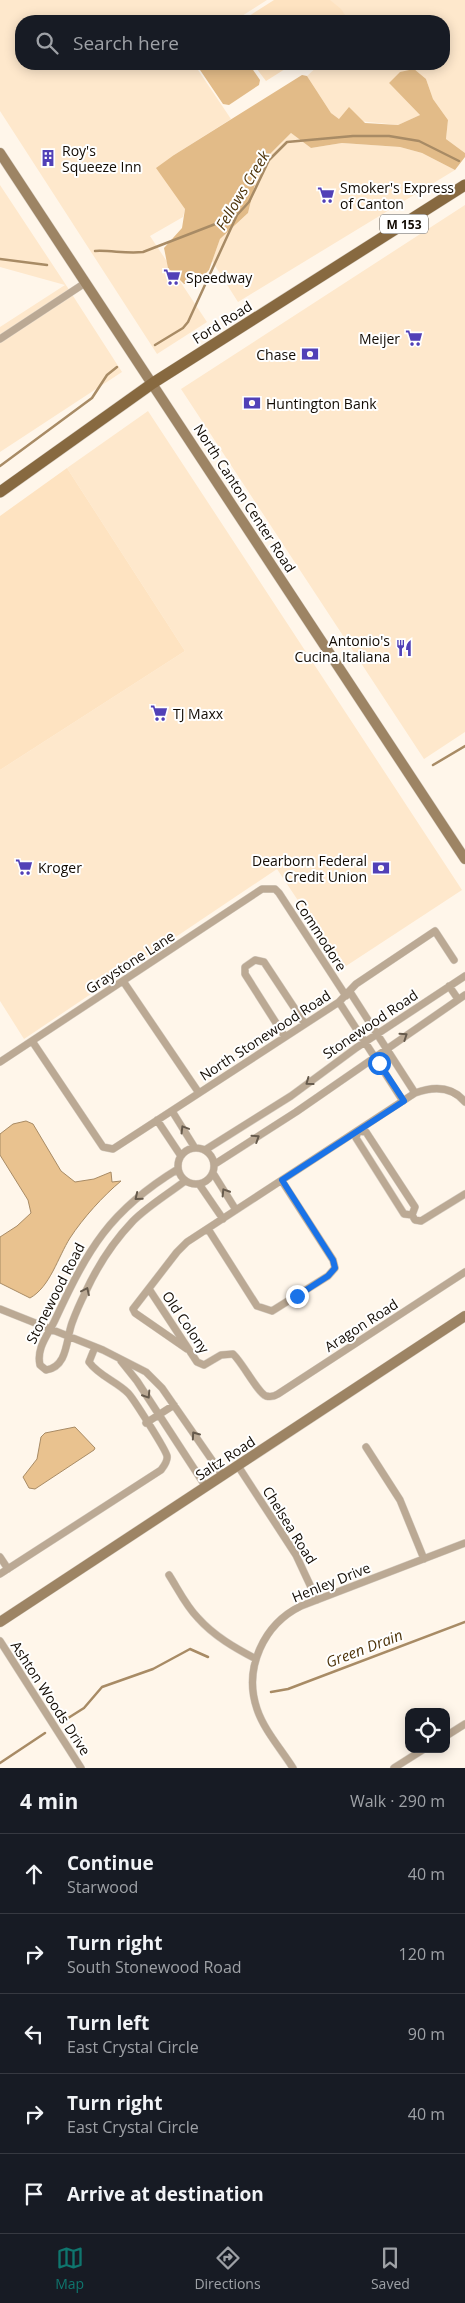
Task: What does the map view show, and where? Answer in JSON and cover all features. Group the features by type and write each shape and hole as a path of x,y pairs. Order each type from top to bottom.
{"main road":[{"name":"North Canton Center Road","path":"0,153 465,859"},
{"name":"Ford Road","path":"0,492 153,383 465,186"},
{"name":"Saltz Road","path":"0,1622 465,1316"}],"street":[{"path":"0,339 85,283"},
{"name":"Graystone Lane","path":"0,1062 262,889 275,889"},
{"name":"Commodore","path":"275,889 378,1034 416,1093"},
{"name":"North Stonewood Road","path":"32,1041 102,1147 113,1149 339,1002 356,984 435,931 454,960"},
{"path":"285,1037 245,974 245,966 255,960 264,962 305,1024"},
{"name":"Stonewood Road","path":"206,1150 291,1096 365,1042 465,976"},
{"path":"123,981 199,1093"},
{"name":"Stonewood Road","path":"215,1164 296,1112 374,1056 462,997 449,986"},
{"path":"339,1002 404,1101"},
{"path":"187,1350 135,1313 133,1309 180,1247 416,1093 443,1088 451,1090 465,1102"},
{"path":"172,1110 195,1148"},
{"path":"157,1120 181,1156"},
{"path":"358,1131 366,1132 415,1206 414,1217"},
{"path":"358,1131 356,1138 404,1214 421,1221 465,1194"},
{"path":"195,1148 206,1150 215,1164 213,1174 207,1181 199,1184 185,1181 178,1170 181,1156 187,1150 195,1148"},
{"name":"Stonewood Road","path":"178,1170 125,1208 102,1233 72,1282 38,1356 40,1365 46,1370 52,1369 60,1362 66,1350 71,1324 100,1262 134,1220 185,1181"},
{"path":"213,1174 236,1210"},
{"path":"208,1229 257,1306 272,1311 328,1276 335,1268 333,1260 282,1180"},
{"path":"199,1184 223,1219"},
{"name":"Aragon Road","path":"233,1354 240,1360 262,1393 270,1396 278,1394 465,1272"},
{"name":"Old Colony","path":"148,1289 187,1350 200,1365 206,1364 221,1355 233,1354"},
{"path":"0,1309 51,1328 146,1372 162,1388 223,1476"},
{"path":"0,1574 161,1470 166,1464 167,1455 128,1393 94,1370 88,1362 95,1347"},
{"path":"117,1357 138,1380 206,1487"},
{"path":"146,1422 174,1405"},
{"path":"366,1447 400,1500 424,1559"},
{"name":"Chelsea Road","path":"238,1466 296,1555 317,1600"},
{"name":"Henley Drive","path":"293,1768 257,1709 253,1682 256,1659 264,1640 277,1622 295,1609 465,1543"},
{"path":"0,1557 8,1569"},
{"path":"168,1575 196,1617 204,1625 225,1641 256,1659"},
{"name":"Ashton Woods Drive","path":"0,1641 81,1768"},
{"path":"450,1733 465,1724"},
{"path":"394,1768 418,1753"}],"shaded area":[{"path":"0,0 267,0 243,15 15,15 15,70 198,70 231,119 174,155 185,209 183,217 150,236 207,322 157,354 0,111"},
{"path":"274,0 330,0 345,15 250,15"},
{"path":"325,0 465,0 465,153 446,139 448,120 433,99 426,79 389,83 420,115 398,125 339,119 331,113 307,76 314,70 450,70 450,15 335,15"},
{"path":"200,70 253,70 260,80 259,85 229,105 223,104"},
{"path":"258,70 283,70 266,81"},
{"path":"415,70 426,79 433,99 448,120 446,139 465,153 465,157 455,170 422,153 400,147 342,143 311,148 291,133 267,157 258,172 248,213 220,239 209,270 196,283 184,284 168,268 164,248 182,228 185,209 156,168 302,75 307,76 331,113 339,119 349,107 365,123 398,125 420,115 389,83 400,72"},
{"path":"291,133 311,148 342,143 400,147 422,153 455,170 238,302 212,261 220,239 248,213 258,172 267,157"},
{"path":"0,185 122,372 0,452 0,327 65,285 0,267"},
{"path":"465,205 465,732 424,759 181,389"},
{"path":"148,411 462,890 343,968 277,869 24,1039 0,1001 0,770 185,651 67,468"},
{"path":"67,468 185,651 0,770 0,516"},
{"path":"26,1121 33,1124 61,1171 75,1182 94,1179 111,1172 112,1182 121,1181 100,1200 81,1223 70,1238 43,1287 30,1298 0,1283 0,1237 17,1226 31,1213 28,1200 0,1155 0,1134 13,1124"},
{"path":"75,1427 95,1448 94,1450 35,1489 29,1488 23,1477 37,1459 41,1437 45,1433"}],"waterway":[{"name":"Fellows Creek","path":"155,345 183,328 188,322 237,215 249,202 269,160 287,142 353,136 389,136 419,141 459,161"},
{"path":"95,251 143,252 236,216"},
{"path":"0,259 47,265"},
{"name":"Fellows Creek","path":"0,466 92,398 107,375 117,367"},
{"path":"433,765 465,746"},
{"name":"Green Drain","path":"271,1692 288,1689 465,1622"},
{"name":"Green Drain","path":"65,1720 84,1708 102,1687 153,1669 190,1649 208,1657"},
{"name":"Green Drain","path":"0,1763 45,1733"}],"place":[{"name":"Roy's Squeeze Inn","path":"48,158"},
{"name":"Smoker's Express of Canton","path":"326,195"},
{"name":"Speedway","path":"172,277"},
{"name":"Meijer","path":"414,338"},
{"name":"Chase","path":"310,354"},
{"name":"Huntington Bank","path":"252,403"},
{"name":"Antonio's Cucina Italiana","path":"404,648"},
{"name":"TJ Maxx","path":"159,713"},
{"name":"Kroger","path":"24,867"},
{"name":"Dearborn Federal Credit Union","path":"381,868"}],"route":[{"path":"297,1296 328,1276 335,1268 333,1260 282,1180 404,1101 379,1063"}]}
